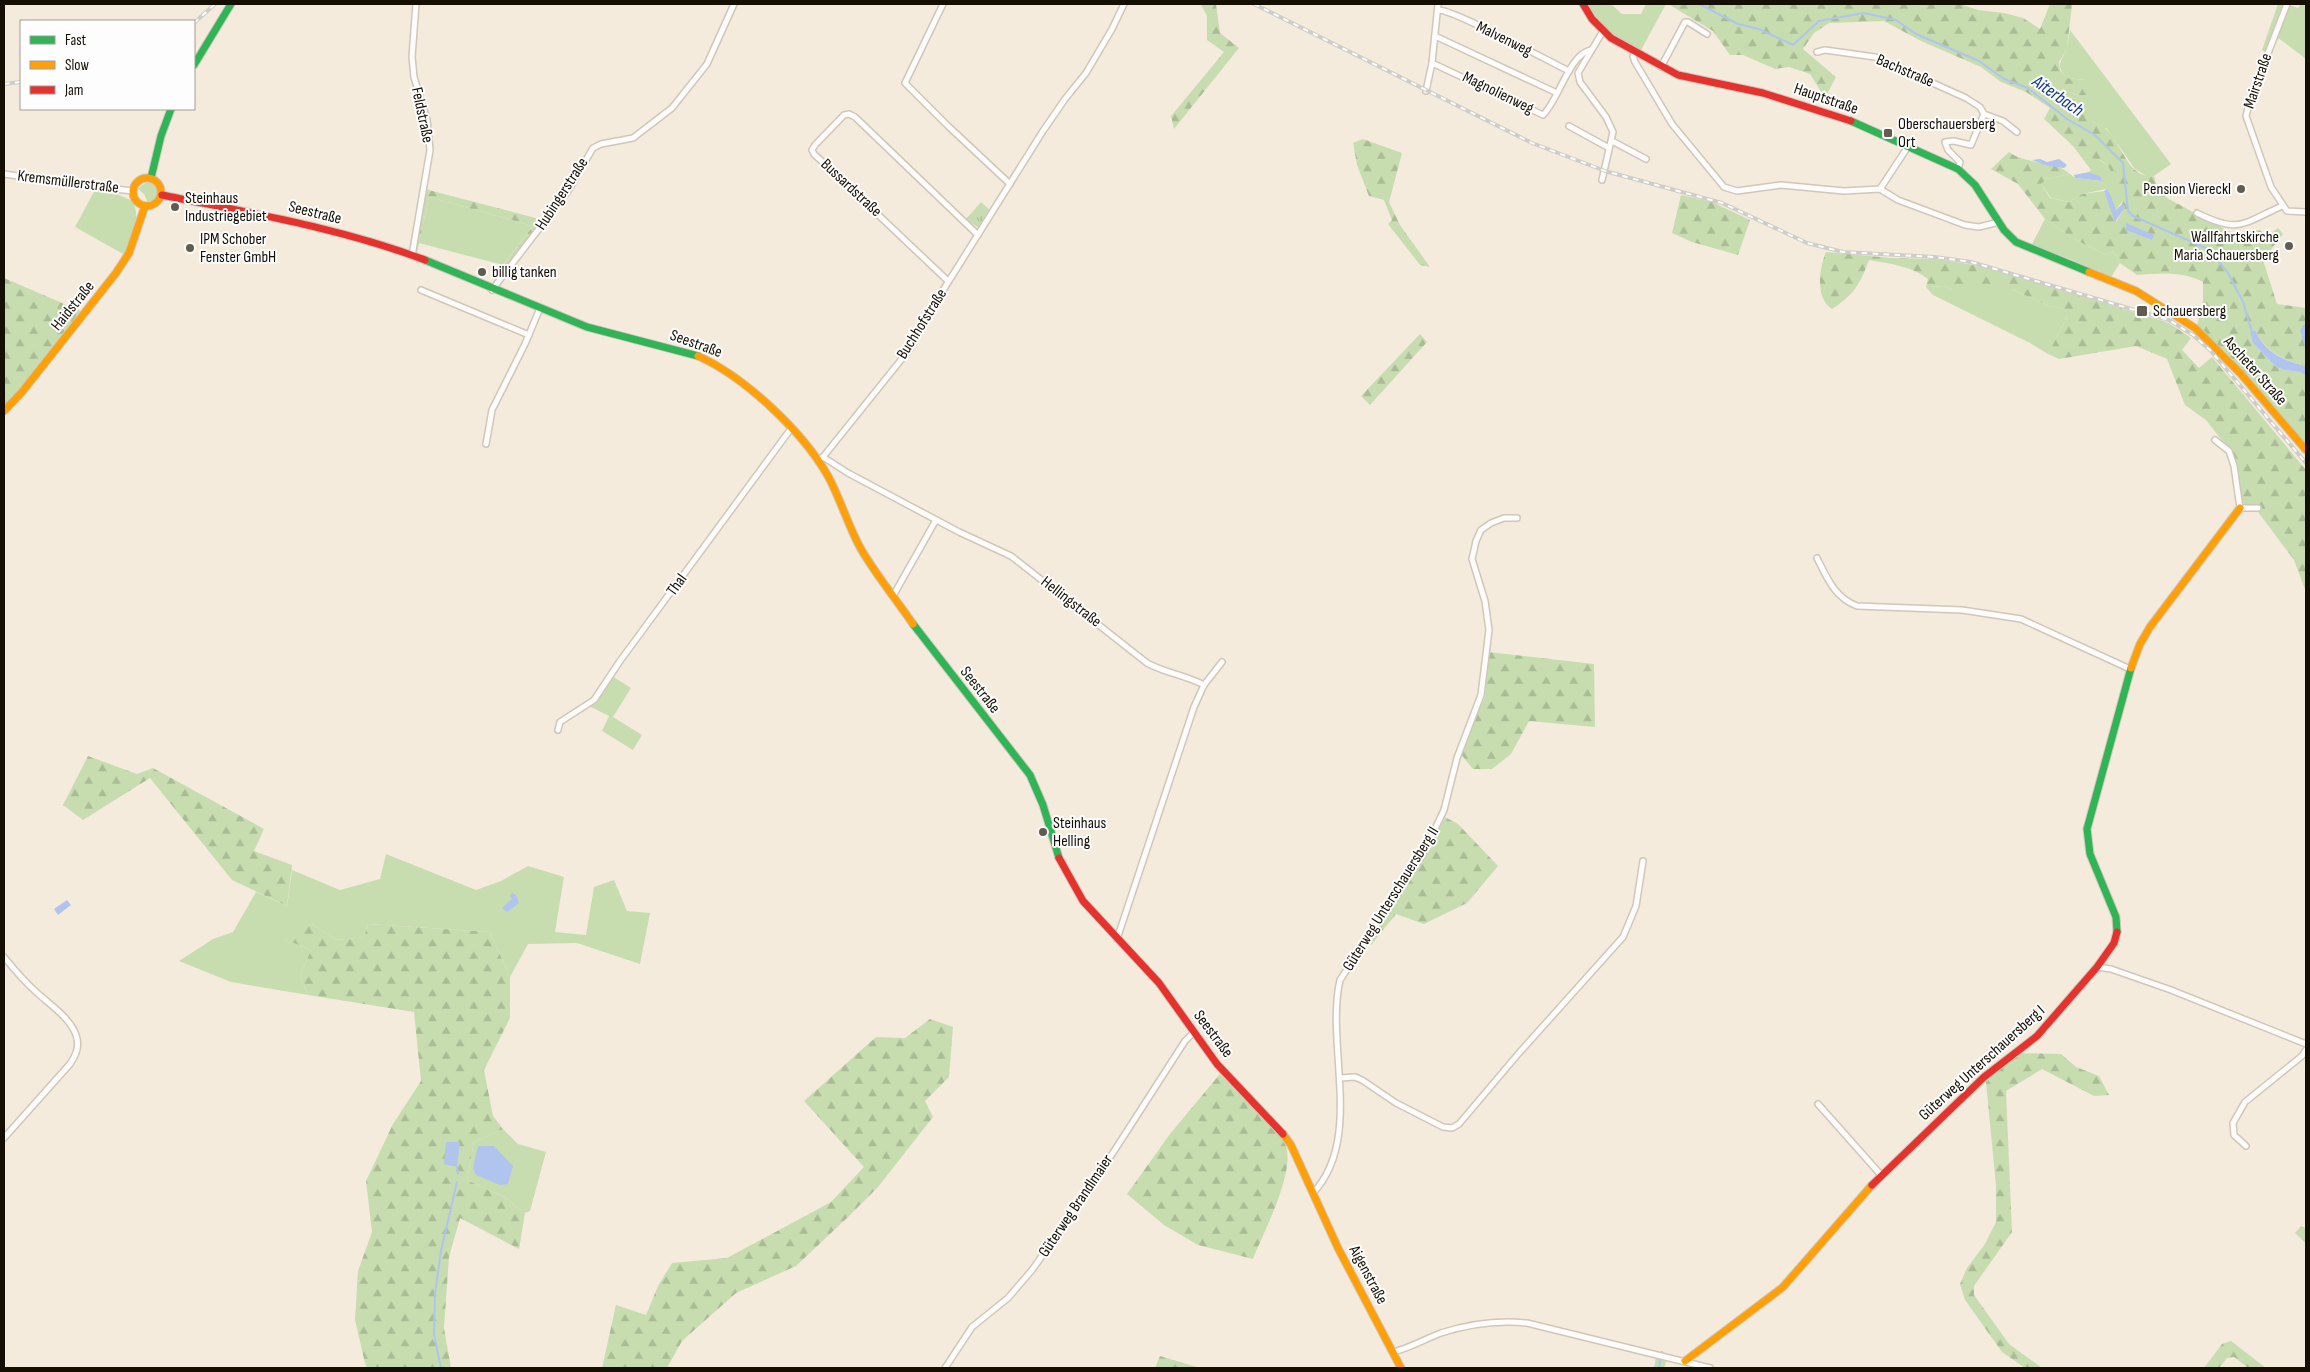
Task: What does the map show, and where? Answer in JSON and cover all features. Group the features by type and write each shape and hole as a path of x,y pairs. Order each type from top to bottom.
{"street":[{"path":"195,63 231,4"},
{"name":"Feldstraße","path":"412,256 430,150 427,120 414,77 412,57 416,4"},
{"name":"Hubingerstraße","path":"492,290 568,191 593,148 601,144 633,138 672,108 708,64 734,4"},
{"path":"943,4 905,83 1010,184"},
{"name":"Buchhofstraße","path":"820,458 910,350 948,281 1056,111 1086,73 1115,24 1124,4"},
{"path":"1426,91 1432,63 1438,4"},
{"name":"Hauptstraße","path":"1583,4 1592,19 1603,31 1661,67 1686,78 1742,88 1790,100 1909,145 1958,169 1975,185 1999,222 2016,242 2042,253"},
{"name":"Mairstraße","path":"2287,4 2253,92 2246,116 2262,165 2282,206 2287,211 2306,212"},
{"name":"Malvenweg","path":"1438,10 1459,17 1569,71"},
{"path":"1661,67 1685,22 1706,34"},
{"path":"1602,180 1614,132 1610,123 1579,78 1580,69 1603,31"},
{"path":"1435,36 1557,93"},
{"name":"Magnolienweg","path":"1432,63 1541,114 1545,113 1578,58 1586,51 1591,50"},
{"name":"Bachstraße","path":"1817,52 1825,50 1876,57 1974,102 1984,114 2003,121 2017,132"},
{"path":"1635,52 1633,56 1635,62 1658,103 1698,158 1724,187 1738,191 1782,185 1844,192 1880,189 1898,200 1966,225 1979,226 1999,222"},
{"path":"152,178 161,136 171,110"},
{"name":"Bussardstraße","path":"948,281 814,154 812,150 815,144 844,115 849,114 855,117 978,235"},
{"path":"1958,169 1960,162 1948,150 1945,142 1954,141 1971,145 1984,114"},
{"path":"1569,126 1609,148"},
{"path":"1612,141 1646,158"},
{"path":"1880,189 1909,145"},
{"name":"Kremsmüllerstraße","path":"4,174 79,185 133,190"},
{"path":"146,178 152,178 158,183 162,195 158,203 145,206 135,199 133,190 137,182 146,178"},
{"name":"Seestraße","path":"162,195 304,224 412,256 587,327 673,348 713,363 745,384 820,458 852,534 931,649 1030,775 1043,805 1053,844 1072,887 1092,912 1160,983 1217,1064 1280,1129 1291,1145 1313,1193"},
{"name":"Haidstraße","path":"4,411 22,392 116,273 129,253 145,206"},
{"path":"2197,214 2228,226 2240,225 2282,206"},
{"name":"Ascheter Straße","path":"2042,253 2074,264 2136,291 2194,328 2232,364 2306,450"},
{"path":"421,290 529,335"},
{"path":"486,444 492,410 529,335 540,308"},
{"name":"Thal","path":"558,730 560,722 594,700 602,690 620,661 790,430"},
{"path":"2215,440 2229,451 2234,466 2239,510 2258,508"},
{"name":"Hellingstraße","path":"820,458 936,520 1011,556 1147,663 1192,679 1204,686"},
{"name":"Güterweg Unterschauersberg I","path":"1685,1361 1783,1287 1881,1175 1984,1077 2037,1036 2097,967 2114,943 2117,931 2116,917 2090,854 2087,829 2130,669 2150,627 2239,510"},
{"name":"Güterweg Unterschauersberg II","path":"1313,1193 1320,1186 1331,1160 1338,1136 1340,1078 1335,999 1340,980 1424,854 1444,810 1457,758 1481,695 1488,630 1485,601 1472,559 1476,541 1482,530 1491,523 1504,518 1517,518"},
{"path":"894,596 936,520"},
{"path":"1817,558 1831,586 1848,603 1857,606 1962,610 2021,619 2130,669"},
{"path":"1117,939 1189,720 1204,686 1222,662"},
{"path":"1340,1078 1355,1077 1362,1080 1396,1103 1443,1127 1452,1128 1459,1124 1623,937 1636,906 1643,861"},
{"path":"4,957 32,988 67,1021 76,1034 78,1042 70,1064 4,1138"},
{"path":"2097,967 2111,969 2171,990 2306,1044"},
{"name":"Güterweg Brandlmaier","path":"945,1368 972,1327 1008,1298 1032,1270 1089,1190 1180,1048 1194,1032"},
{"path":"2246,1146 2234,1135 2233,1123 2244,1102 2302,1056 2306,1050"},
{"path":"1818,1104 1881,1175"},
{"name":"Aigenstraße","path":"1313,1193 1338,1248 1401,1368"},
{"path":"1393,1352 1443,1333 1483,1323 1505,1321 1527,1323 1710,1368"}],"green space":[{"path":"1196,4 1216,4 1220,33 1239,48 1174,129 1171,116 1224,52 1207,40 1207,16 1201,5"},
{"path":"1587,4 1611,4 1622,14 1641,14 1646,4 1666,4 1640,52 1623,43 1603,27"},
{"path":"1668,4 1960,4 1978,10 2004,13 2023,18 2040,29 2050,4 2072,4 2067,49 2059,62 2060,70 2067,78 2085,80 2096,86 2092,95 2078,95 2062,90 2060,95 2083,106 2093,116 2093,122 2102,126 2112,136 2126,159 2138,172 2154,176 2157,188 2167,198 2232,233 2259,230 2268,236 2278,228 2283,234 2263,260 2277,304 2306,308 2306,325 2304,324 2306,366 2276,354 2264,344 2255,330 2250,332 2253,343 2275,366 2284,370 2300,372 2306,376 2306,446 2232,359 2197,326 2203,300 2203,282 2180,274 2137,275 2120,263 2113,251 2106,255 2074,239 2045,219 2018,184 1991,169 2009,152 2024,159 2057,166 2070,174 2047,179 2041,184 2050,198 2069,202 2082,194 2104,191 2116,222 2125,207 2122,204 2123,199 2110,169 2100,160 2082,158 2073,146 2044,119 2050,108 2026,92 2001,82 1981,67 1921,41 1884,21 1829,23 1814,33 1803,49 1836,77 1825,98 1810,74 1789,67 1775,69 1743,55 1730,55 1713,31"},
{"path":"2278,4 2284,4 2265,52 2262,50"},
{"path":"2301,4 2306,4 2306,59 2277,37 2290,5 2298,8"},
{"path":"2070,30 2171,164 2154,176 2148,177 2135,169 2107,129 2093,122 2060,95 2062,90 2078,95 2085,80 2067,78 2060,67 2067,48"},
{"path":"1363,139 1402,153 1389,202 1400,225 1430,267 1420,265 1388,224 1392,220 1384,200 1369,196 1357,165 1353,143"},
{"path":"2095,157 2110,167 2124,199 2116,210 2106,189 2082,194 2069,202 2051,198 2041,184 2047,179 2070,174 2075,178 2101,181 2102,179 2089,172 2091,170 2082,158"},
{"path":"145,183 152,183 157,188 157,198 148,203 144,194 138,189"},
{"path":"421,188 543,220 504,273 499,271 533,226 429,197 417,253 409,251"},
{"path":"95,190 109,191 133,201 136,216 135,229 125,255 75,227"},
{"path":"1681,195 1712,202 1750,220 1738,255 1692,242 1672,233"},
{"path":"429,197 533,226 503,265 419,243"},
{"path":"981,202 992,212 980,229 966,219"},
{"path":"2045,219 2074,239 2106,255 2113,251 2120,263 2111,277 2068,258 2031,246"},
{"path":"1826,252 1892,258 1936,259 1987,267 2169,323 2191,338 2182,350 2199,368 2212,357 2306,470 2306,592 2294,560 2258,512 2258,506 2245,506 2240,496 2238,477 2231,449 2206,420 2185,405 2167,359 2136,346 2059,359 2048,354 2067,317 2064,309 2049,306 2011,289 1926,287 1928,279 1915,271 1869,260 1863,276 1851,294 1832,309 1823,298 1820,283 1820,275"},
{"path":"4,278 83,312 4,408"},
{"path":"1944,286 1952,289 2011,289 2049,306 2065,309 2067,317 2048,354 2030,343 1933,295 1926,287"},
{"path":"1420,334 1427,342 1370,405 1361,396"},
{"path":"1488,652 1594,664 1595,727 1529,721 1511,754 1492,769 1473,769 1460,753 1485,697"},
{"path":"609,674 631,688 613,717 642,735 633,750 602,731 609,716 587,705 600,693"},
{"path":"88,756 137,774 153,768 264,829 254,851 292,865 287,906 232,880 150,778 83,820 63,805"},
{"path":"1445,817 1458,824 1498,866 1467,903 1424,924 1396,914 1371,945 1366,942 1428,852"},
{"path":"386,854 476,890 501,881 528,866 564,877 555,932 586,935 594,887 614,880 627,911 650,913 640,964 577,943 528,944 510,977 490,932 368,924 364,937 337,940 312,924 286,940 311,950 300,976 308,995 231,982 179,961 213,939 233,932 256,892 287,906 292,870 340,890 380,879"},
{"path":"312,924 337,940 364,937 368,924 490,932 510,977 510,1018 484,1070 493,1116 503,1129 474,1142 467,1180 504,1197 525,1213 519,1249 460,1218 449,1257 444,1328 451,1368 367,1368 365,1363 355,1320 358,1271 372,1232 366,1181 393,1124 421,1081 414,1012 308,995 300,976 311,950 286,940 290,927"},
{"path":"930,1019 953,1027 949,1077 925,1101 933,1117 878,1187 796,1266 736,1293 682,1341 667,1368 602,1368 616,1305 646,1315 658,1286 672,1263 727,1258 831,1202 864,1167 804,1101 876,1037 905,1038"},
{"path":"2017,1053 2061,1054 2076,1067 2099,1076 2109,1095 2094,1096 2042,1069 2006,1091 2012,1232 1974,1286 1974,1295 2009,1344 2042,1368 2025,1368 2002,1352 1965,1300 1960,1284 1967,1268 1985,1244 1996,1222 1996,1186 1986,1082"},
{"path":"1220,1074 1271,1123 1284,1142 1287,1153 1287,1167 1278,1200 1253,1259 1198,1245 1164,1225 1127,1194 1170,1134"},
{"path":"503,1129 518,1144 546,1152 530,1211 525,1213 504,1197 467,1180 474,1142"},
{"path":"2301,1226 2306,1228 2306,1243 2295,1233"},
{"path":"2231,1341 2266,1368 2248,1368 2234,1357 2227,1358 2219,1368 2204,1368 2222,1344"},
{"path":"1160,1356 1197,1367 1198,1368 1155,1368"},
{"path":"1656,1357 1667,1359 1664,1368 1654,1368"}],"water":[{"path":"2040,159 2047,162 2059,159 2067,165 2064,168 2048,166 2032,160"},
{"path":"2089,172 2101,177 2102,181 2075,178 2074,175"},
{"path":"2107,189 2116,210 2122,204 2125,207 2115,222 2104,191"},
{"path":"2126,223 2154,235 2152,240 2126,230"},
{"path":"2304,324 2306,325 2306,351 2300,330"},
{"path":"2255,330 2269,350 2282,358 2306,366 2306,376 2300,372 2284,370 2275,366 2253,343 2250,332"},
{"path":"512,893 516,895 519,903 507,912 502,908 512,899 510,896"},
{"path":"67,900 71,905 58,915 54,909"},
{"path":"446,1142 460,1142 457,1167 444,1164"},
{"path":"478,1146 494,1146 513,1166 508,1184 500,1185 476,1175 473,1168"}],"waterway":[{"name":"Aiterbach","path":"1699,4 1738,24 1759,29 1793,45 1819,21 1864,13 1896,20 1916,34 1979,61 2004,79 2028,88 2067,119 2095,135 2123,163 2128,211 2133,216 2210,250 2228,273 2243,302 2252,332"},
{"path":"457,1167 458,1174"},
{"path":"441,1368 434,1334 435,1293 441,1251 457,1182"},
{"path":"1659,1368 1661,1358"}],"railway":[{"path":"195,22 215,4"},
{"path":"1254,4 1532,143 1605,171 1722,203 1807,243 1843,252 1935,257 1971,262 2169,320 2193,335 2210,350 2306,463"},
{"path":"4,84 20,82"}],"traffic: fast":[{"path":"195,63 231,4"},
{"path":"151,178 161,136 171,110"},
{"path":"1851,121 1958,169 1975,185 2004,230 2016,242 2089,272"},
{"path":"425,260 587,327 698,356"},
{"path":"913,624 1030,775 1043,805 1059,858"},
{"path":"2117,932 2116,917 2090,854 2087,829 2131,668"}],"traffic: slow":[{"path":"147,178 157,182 161,192 157,202 147,206 137,202 133,192 137,182 147,178"},
{"path":"4,411 22,392 116,273 129,253 145,206"},
{"path":"2089,272 2136,291 2195,328 2241,374 2306,450"},
{"path":"698,356 735,377 771,407 804,442 828,476 861,549 913,624"},
{"path":"2131,668 2140,644 2150,627 2240,508"},
{"path":"1283,1134 1291,1145 1338,1248 1401,1368"},
{"path":"1685,1361 1783,1287 1872,1185"}],"traffic: jam":[{"path":"1583,4 1592,19 1611,38 1678,75 1763,93 1851,121"},
{"path":"162,195 328,230 425,260"},
{"path":"1059,858 1083,901 1159,983 1217,1064 1283,1134"},
{"path":"1872,1185 1984,1077 2037,1036 2097,967 2114,943 2117,932"}],"place":[{"name":"Oberschauersberg Ort","path":"1888,133"},
{"name":"Pension Viereckl","path":"2241,189"},
{"name":"Steinhaus Industriegebiet","path":"175,207"},
{"name":"Wallfahrtskirche Maria Schauersberg","path":"2289,246"},
{"name":"IPM Schober Fenster GmbH","path":"190,248"},
{"name":"billig tanken","path":"482,272"},
{"name":"Schauersberg","path":"2142,311"},
{"name":"Steinhaus Helling","path":"1043,832"}]}
